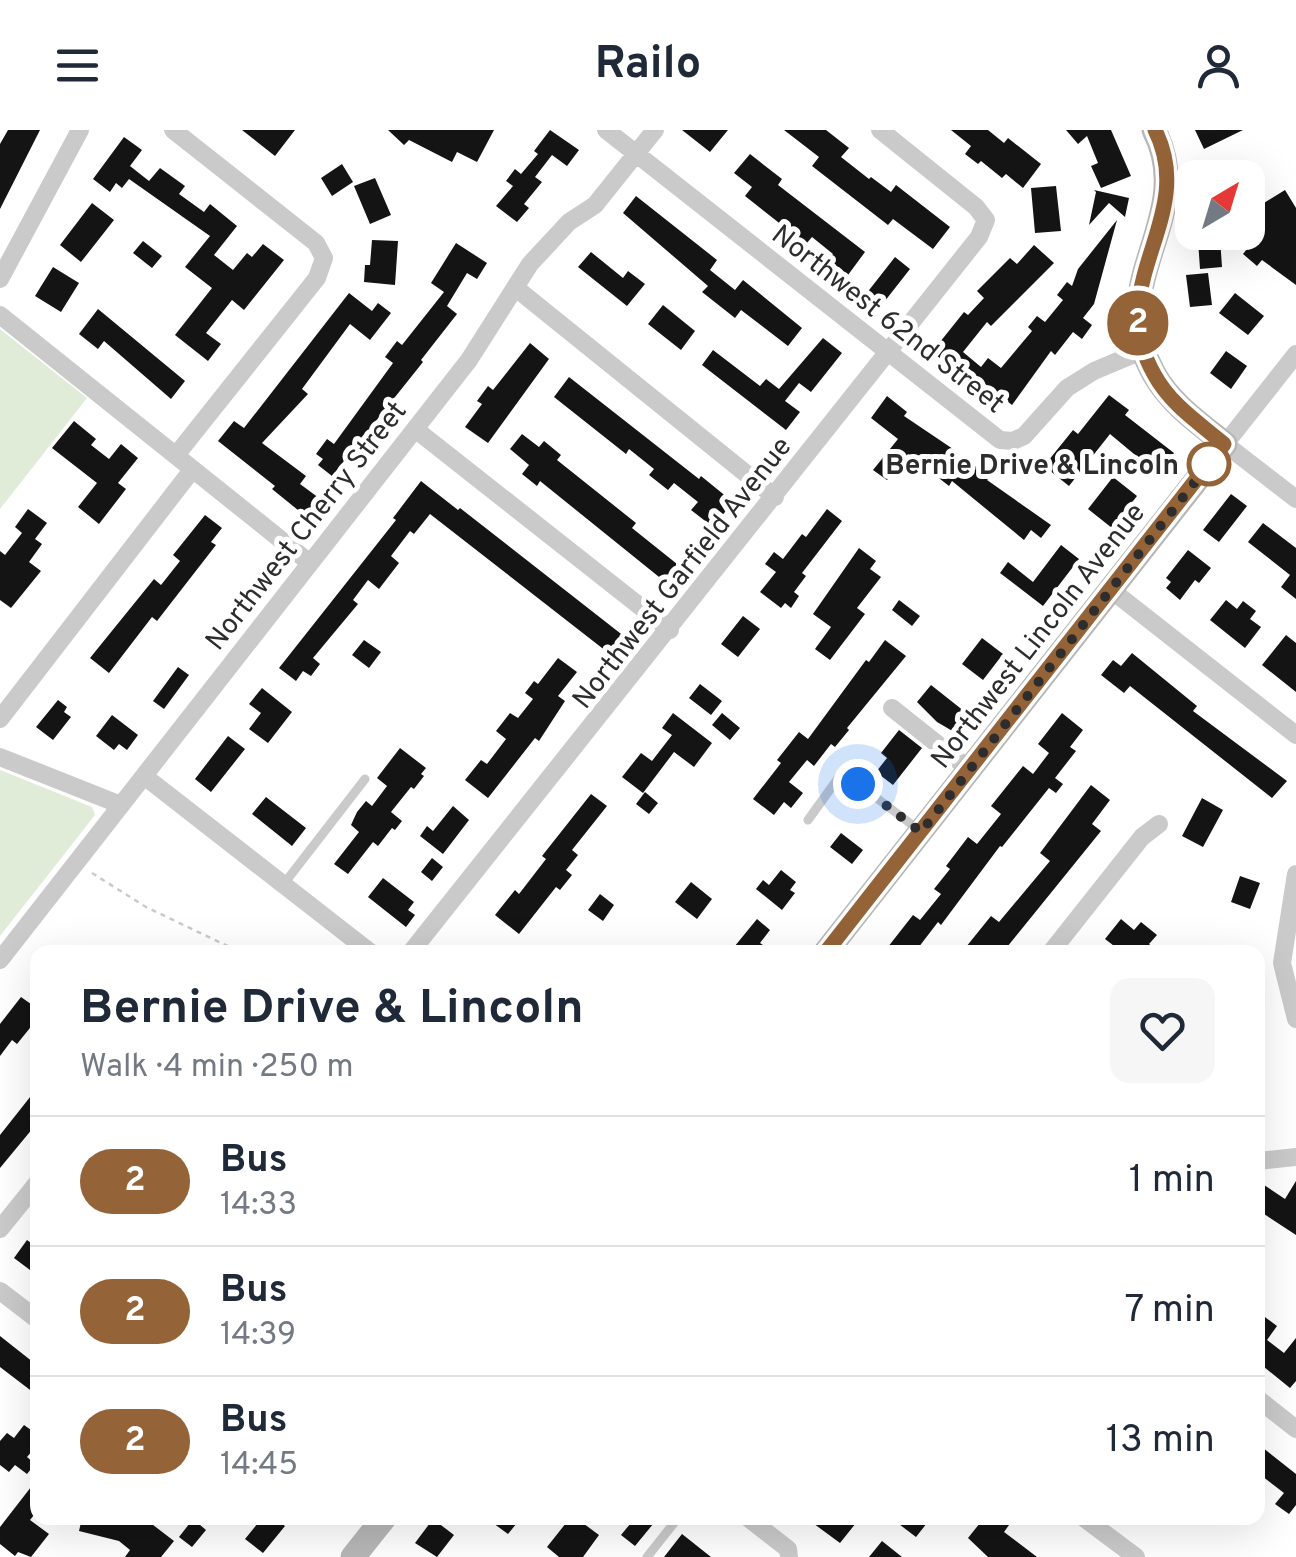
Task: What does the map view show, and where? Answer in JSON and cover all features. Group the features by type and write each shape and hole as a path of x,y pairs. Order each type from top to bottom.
{"street":[{"path":"0,280 80,130"},
{"path":"173,130 316,242 324,258 317,278 177,454"},
{"name":"Northwest 62nd Street","path":"606,130 1000,440 1013,442 1024,436 1067,388 1094,371 1144,350"},
{"name":"Northwest Cherry Street","path":"0,960 469,360 530,264 548,242 595,205 655,130"},
{"name":"Northwest Garfield Avenue","path":"418,945 979,237 986,220 976,207 880,130"},
{"path":"1154,130 1165,160 1167,183 1164,216 1139,288 1138,328 1144,350 1167,393 1296,500"},
{"path":"517,289 775,497"},
{"path":"0,314 310,564"},
{"name":"Northwest Lincoln Avenue","path":"832,945 1296,354"},
{"path":"415,429 670,630"},
{"path":"0,719 192,470"},
{"path":"1110,589 1296,735"},
{"path":"892,708 970,770"},
{"path":"0,758 121,805"},
{"path":"144,776 361,945"},
{"path":"1062,945 1142,838 1158,824"},
{"path":"1296,874 1282,963 1296,1014"},
{"path":"1265,1160 1296,1157"},
{"path":"0,1229 30,1192"},
{"path":"0,1291 30,1314"},
{"path":"1265,1404 1296,1430"},
{"path":"353,1557 372,1525"},
{"path":"756,1525 788,1553"},
{"path":"1093,1525 1136,1557"}],"lane":[{"path":"808,820 839,778 858,784 921,832"},
{"path":"283,885 365,779"},
{"path":"647,1557 672,1525"}],"path":[{"path":"76,863 146,907 225,945"}],"green space":[{"path":"0,329 87,398 0,509"},
{"path":"0,770 92,807 95,815 0,936"}],"building":[{"path":"8,130 40,130 0,209 0,144"},
{"path":"242,130 295,130 275,156"},
{"path":"388,130 494,130 477,162 457,152 452,162 409,140 404,145"},
{"path":"550,130 579,150 567,166 552,155 535,177 542,182 524,204 529,208 517,222 496,206 513,186 506,181 515,169 521,174 538,154 534,151"},
{"path":"682,130 728,130 710,152"},
{"path":"784,130 826,130 849,148 841,157 869,179 891,192 896,185 950,227 933,249 893,219 888,225 812,166 819,157"},
{"path":"951,130 988,130 1004,143 1008,138 1041,164 1023,188 1006,174 1002,178 965,154 971,146"},
{"path":"1066,130 1111,130 1131,176 1101,188 1091,166 1098,163 1087,136 1078,144"},
{"path":"1195,130 1243,130 1204,149"},
{"path":"124,137 142,150 130,166 149,181 160,168 185,186 179,194 204,212 210,204 237,226 214,255 233,270 247,253 252,257 263,244 284,260 244,310 232,300 206,333 221,344 208,361 175,335 212,288 185,267 210,236 129,179 122,188 116,183 110,192 93,179"},
{"path":"750,154 782,179 778,185 865,252 848,275 829,260 833,254 812,237 806,244 745,196 752,187 734,173"},
{"path":"342,164 353,182 332,196 321,178"},
{"path":"375,178 391,215 370,224 354,186"},
{"path":"1056,186 1061,231 1035,233 1031,188"},
{"path":"1094,190 1129,198 1125,217 1109,203 1089,225"},
{"path":"1285,190 1296,208 1296,285 1262,260 1257,266 1243,254 1246,250 1265,250 1265,202"},
{"path":"636,196 717,260 710,270 735,290 743,280 802,328 788,346 741,310 735,318 702,292 708,286 623,213"},
{"path":"92,203 114,220 81,262 60,245"},
{"path":"1117,220 1094,304 1083,318 1092,325 1082,339 1073,332 1055,355 1051,351 1012,405 966,369 962,375 932,352 964,312 968,315 984,298 977,291 1010,258 1017,264 1034,245 1054,263 991,326 987,322 963,352 981,367 988,358 1001,368 1032,331 1028,327 1037,316 1045,322 1063,300 1057,295 1067,282 1072,286 1078,269"},
{"path":"372,240 398,241 395,285 364,282"},
{"path":"143,241 162,256 152,268 133,253"},
{"path":"456,243 487,263 477,279 467,273 447,306 457,314 332,476 318,465 323,459 316,454 327,439 334,444 393,363 385,357 397,341 402,345 444,292 431,283"},
{"path":"1199,250 1221,250 1222,267 1200,269"},
{"path":"591,252 623,278 628,271 645,284 627,306 578,267"},
{"path":"895,257 910,269 881,306 866,294"},
{"path":"53,267 79,283 61,312 35,296"},
{"path":"1208,273 1212,305 1190,307 1186,275"},
{"path":"349,293 372,311 378,303 391,313 370,340 350,324 302,389 308,394 262,443 306,476 300,484 323,501 309,519 218,441 234,421 244,428"},
{"path":"1235,293 1264,316 1248,335 1219,313"},
{"path":"663,305 695,331 681,350 648,324"},
{"path":"98,309 185,381 171,399 104,341 98,349 79,334"},
{"path":"823,338 842,353 811,392 799,383 785,401 800,412 786,430 702,365 713,350 760,386 766,379 779,389"},
{"path":"530,343 549,359 488,443 465,427 482,404 477,401 488,386 493,390"},
{"path":"1226,351 1247,366 1231,389 1210,373"},
{"path":"569,377 733,502 713,527 691,510 698,502 674,483 668,490 649,475 654,469 629,449 626,454 554,397"},
{"path":"1109,395 1129,410 1125,415 1174,453 1158,474 1110,434 1069,486 1044,466 1073,430 1078,434"},
{"path":"887,396 907,412 904,416 953,449 948,455 970,472 975,466 990,477 987,480 1051,525 1041,538 1031,530 1024,540 952,481 949,486 908,454 887,480 873,470 898,439 871,418"},
{"path":"74,421 96,439 91,445 109,459 121,444 138,458 118,483 126,489 99,524 78,507 97,483 52,448"},
{"path":"522,434 539,447 544,441 561,455 557,460 636,523 632,528 682,568 669,585 540,481 537,486 522,474 529,465 510,449"},
{"path":"1113,477 1137,496 1112,528 1088,509"},
{"path":"421,481 625,637 611,655 430,514 414,534 410,531 391,556 399,563 379,589 368,580 353,600 358,604 313,658 320,664 311,676 303,671 296,681 279,668 396,520 393,518"},
{"path":"1231,494 1247,506 1219,542 1203,530"},
{"path":"28,509 47,523 35,539 42,544 29,562 41,571 11,608 0,600 0,551 5,555 22,533 15,527"},
{"path":"827,509 842,521 802,573 806,576 794,592 799,596 791,608 785,603 781,608 760,592 776,572 765,564 774,552 783,559"},
{"path":"205,515 222,528 211,542 216,545 157,621 152,617 109,673 90,658 154,579 161,585 180,561 173,555"},
{"path":"1263,523 1296,548 1296,599 1281,587 1290,575 1248,542"},
{"path":"1061,545 1079,559 1043,606 1000,573 1008,562 1033,582"},
{"path":"859,548 876,561 870,569 881,577 857,608 865,614 830,660 815,649 831,627 813,614"},
{"path":"1188,550 1211,568 1199,583 1195,580 1180,600 1166,588 1171,582 1166,578"},
{"path":"899,600 920,616 912,626 892,610"},
{"path":"1226,600 1237,609 1243,601 1256,611 1250,619 1261,627 1245,648 1210,620"},
{"path":"743,616 760,629 738,657 721,644"},
{"path":"1286,635 1296,643 1296,692 1262,665"},
{"path":"982,638 1003,654 983,680 962,664"},
{"path":"364,640 381,652 369,668 352,655"},
{"path":"885,640 906,656 835,747 831,744 814,766 807,760 789,782 803,793 791,808 784,802 774,815 753,799 781,763 777,760 799,732 808,739"},
{"path":"1132,653 1197,706 1193,711 1287,781 1272,798 1130,686 1124,693 1101,675 1113,660 1121,666"},
{"path":"558,658 577,672 558,696 565,701 539,741 535,738 488,798 465,780 481,760 487,764 506,739 496,731 510,713 518,718 533,699 525,693 534,681 538,684"},
{"path":"178,667 189,675 164,709 153,701"},
{"path":"700,684 722,701 711,715 689,698"},
{"path":"931,685 974,719 961,736 937,722 917,702"},
{"path":"262,688 292,712 268,743 249,729 261,713 249,704"},
{"path":"58,700 71,717 53,740 36,727"},
{"path":"673,713 712,743 694,767 674,752 643,793 622,777 641,753 652,761 672,735 662,728"},
{"path":"722,713 740,728 730,740 712,725"},
{"path":"1062,713 1083,730 1070,747 1076,751 1055,778 1063,784 1056,793 1049,788 941,925 938,922 920,945 889,945 913,915 920,920 941,894 934,889 968,837 977,844 1001,814 991,806 1023,766 1033,774 1049,753 1038,744"},
{"path":"112,715 138,735 127,750 119,744 114,750 96,736"},
{"path":"899,730 922,748 893,785 876,772 887,758 881,753"},
{"path":"228,736 245,749 211,792 195,779"},
{"path":"400,748 426,768 421,774 424,776 391,812 402,821 378,846 373,842 348,874 334,864 359,832 351,825 357,812 366,801 372,806 387,786 377,778"},
{"path":"1091,785 1110,800 1092,824 1101,831 1009,945 968,945 991,916 999,922 1050,861 1040,853"},
{"path":"645,792 658,803 649,814 636,804"},
{"path":"591,794 607,806 572,850 578,855 566,870 572,875 560,890 556,887 519,934 495,915 515,890 519,894 546,859 542,856"},
{"path":"266,797 306,828 292,846 252,814"},
{"path":"1202,798 1223,810 1203,847 1182,836"},
{"path":"453,806 469,820 443,854 420,836 427,826 433,831"},
{"path":"841,833 863,850 852,864 830,847"},
{"path":"432,858 443,867 432,881 421,872"},
{"path":"781,870 796,882 790,890 795,893 782,910 756,889 763,880 769,885"},
{"path":"1240,876 1260,883 1250,909 1231,902"},
{"path":"383,878 414,902 408,910 415,915 406,927 368,897"},
{"path":"691,882 712,899 697,919 675,902"},
{"path":"600,894 614,905 603,921 588,910"},
{"path":"757,919 770,930 760,943 763,945 736,945"},
{"path":"1121,919 1134,930 1141,922 1157,935 1150,945 1113,945 1105,939"},
{"path":"21,997 30,1003 30,1028 17,1044 12,1040 0,1056 0,1024"},
{"path":"30,1097 30,1132 0,1168 0,1135"},
{"path":"1296,1181 1296,1235 1265,1215 1265,1186 1285,1199"},
{"path":"27,1240 30,1242 30,1270 14,1258"},
{"path":"1265,1317 1277,1326 1267,1340 1284,1353 1296,1338 1296,1381 1290,1388 1265,1368"},
{"path":"0,1336 30,1360 30,1390 0,1367"},
{"path":"24,1425 30,1429 27,1474 15,1465 9,1472 0,1465 0,1441 7,1433 14,1438"},
{"path":"1265,1450 1296,1474 1296,1505 1289,1514 1275,1504 1284,1493 1265,1478"},
{"path":"30,1488 30,1525 49,1534 31,1557 18,1552 15,1556 0,1544 0,1527"},
{"path":"80,1525 153,1525 174,1541 161,1557 125,1557 130,1550 119,1541 79,1531"},
{"path":"188,1525 200,1525 206,1530 192,1547 179,1537"},
{"path":"256,1525 285,1526 263,1553 245,1539"},
{"path":"428,1525 441,1525 454,1535 437,1557 415,1543"},
{"path":"496,1525 515,1525 508,1534"},
{"path":"564,1525 585,1525 599,1535 583,1557 559,1557 547,1547"},
{"path":"629,1525 652,1525 635,1546 621,1535"},
{"path":"816,1525 854,1525 840,1543"},
{"path":"900,1525 925,1525 916,1537"},
{"path":"978,1525 1009,1525 1004,1532 1037,1557 988,1557 968,1538"},
{"path":"682,1534 711,1557 664,1557"},
{"path":"882,1541 902,1557 869,1557"}],"bus line":[{"name":"2","path":"831,945 1224,444 1167,393 1154,374 1138,328 1139,288 1164,216 1167,183 1165,160 1155,130"}],"place":[{"name":"Bernie Drive & Lincoln","path":"1209,464"}],"route":[{"path":"858,784 921,832 1209,464"}]}
